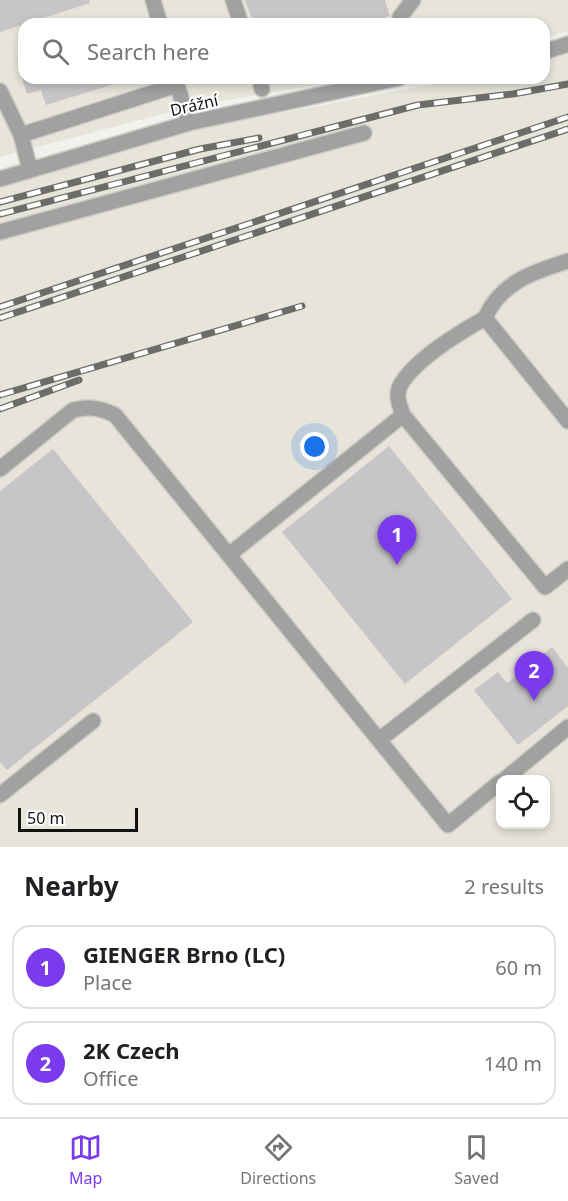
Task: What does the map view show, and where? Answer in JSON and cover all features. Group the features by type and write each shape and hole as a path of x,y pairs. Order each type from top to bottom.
{"street":[{"path":"153,0 158,18"},
{"path":"233,0 239,18"},
{"path":"399,18 413,0"},
{"path":"550,50 568,44"},
{"path":"21,135 170,84"},
{"path":"177,84 189,123"},
{"name":"Drážní","path":"0,179 189,123 371,84"},
{"path":"0,91 21,135 30,170"},
{"path":"0,232 364,133"},
{"path":"568,261 516,281 501,292 485,318 456,334 416,368 401,385 397,400 403,415 545,587 568,569"},
{"path":"485,318 568,421"},
{"path":"0,469 73,410 86,407 100,408 115,415 448,825 496,786"},
{"path":"230,554 403,415"},
{"path":"379,740 532,620"},
{"path":"2,790 93,721"},
{"path":"509,775 568,727"}],"shaded area":[{"path":"0,0 568,0 568,31 550,36 550,18 18,18 18,84 320,84 188,107 0,157"},
{"path":"568,50 568,847 0,847 0,187 193,130 433,84 550,84 550,55"}],"building":[{"path":"0,0 89,0 90,3 43,18 18,18 18,26 0,32"},
{"path":"245,0 385,0 390,16 384,18 252,18"},
{"path":"24,84 115,84 46,105 41,90 27,94"},
{"path":"389,446 512,599 405,684 282,532"},
{"path":"53,449 193,622 7,770 0,762 0,491"},
{"path":"552,647 568,668 568,706 518,745 474,690 498,672 507,683"}],"railway":[{"path":"0,214 418,105 513,94 568,84"},
{"path":"0,307 568,117"},
{"path":"0,318 568,129"},
{"path":"0,202 200,149 259,138"},
{"path":"0,395 302,306"},
{"path":"0,409 79,380"}],"place":[{"name":"GIENGER Brno (LC)","path":"397,565"},
{"name":"2K Czech","path":"534,701"}]}
